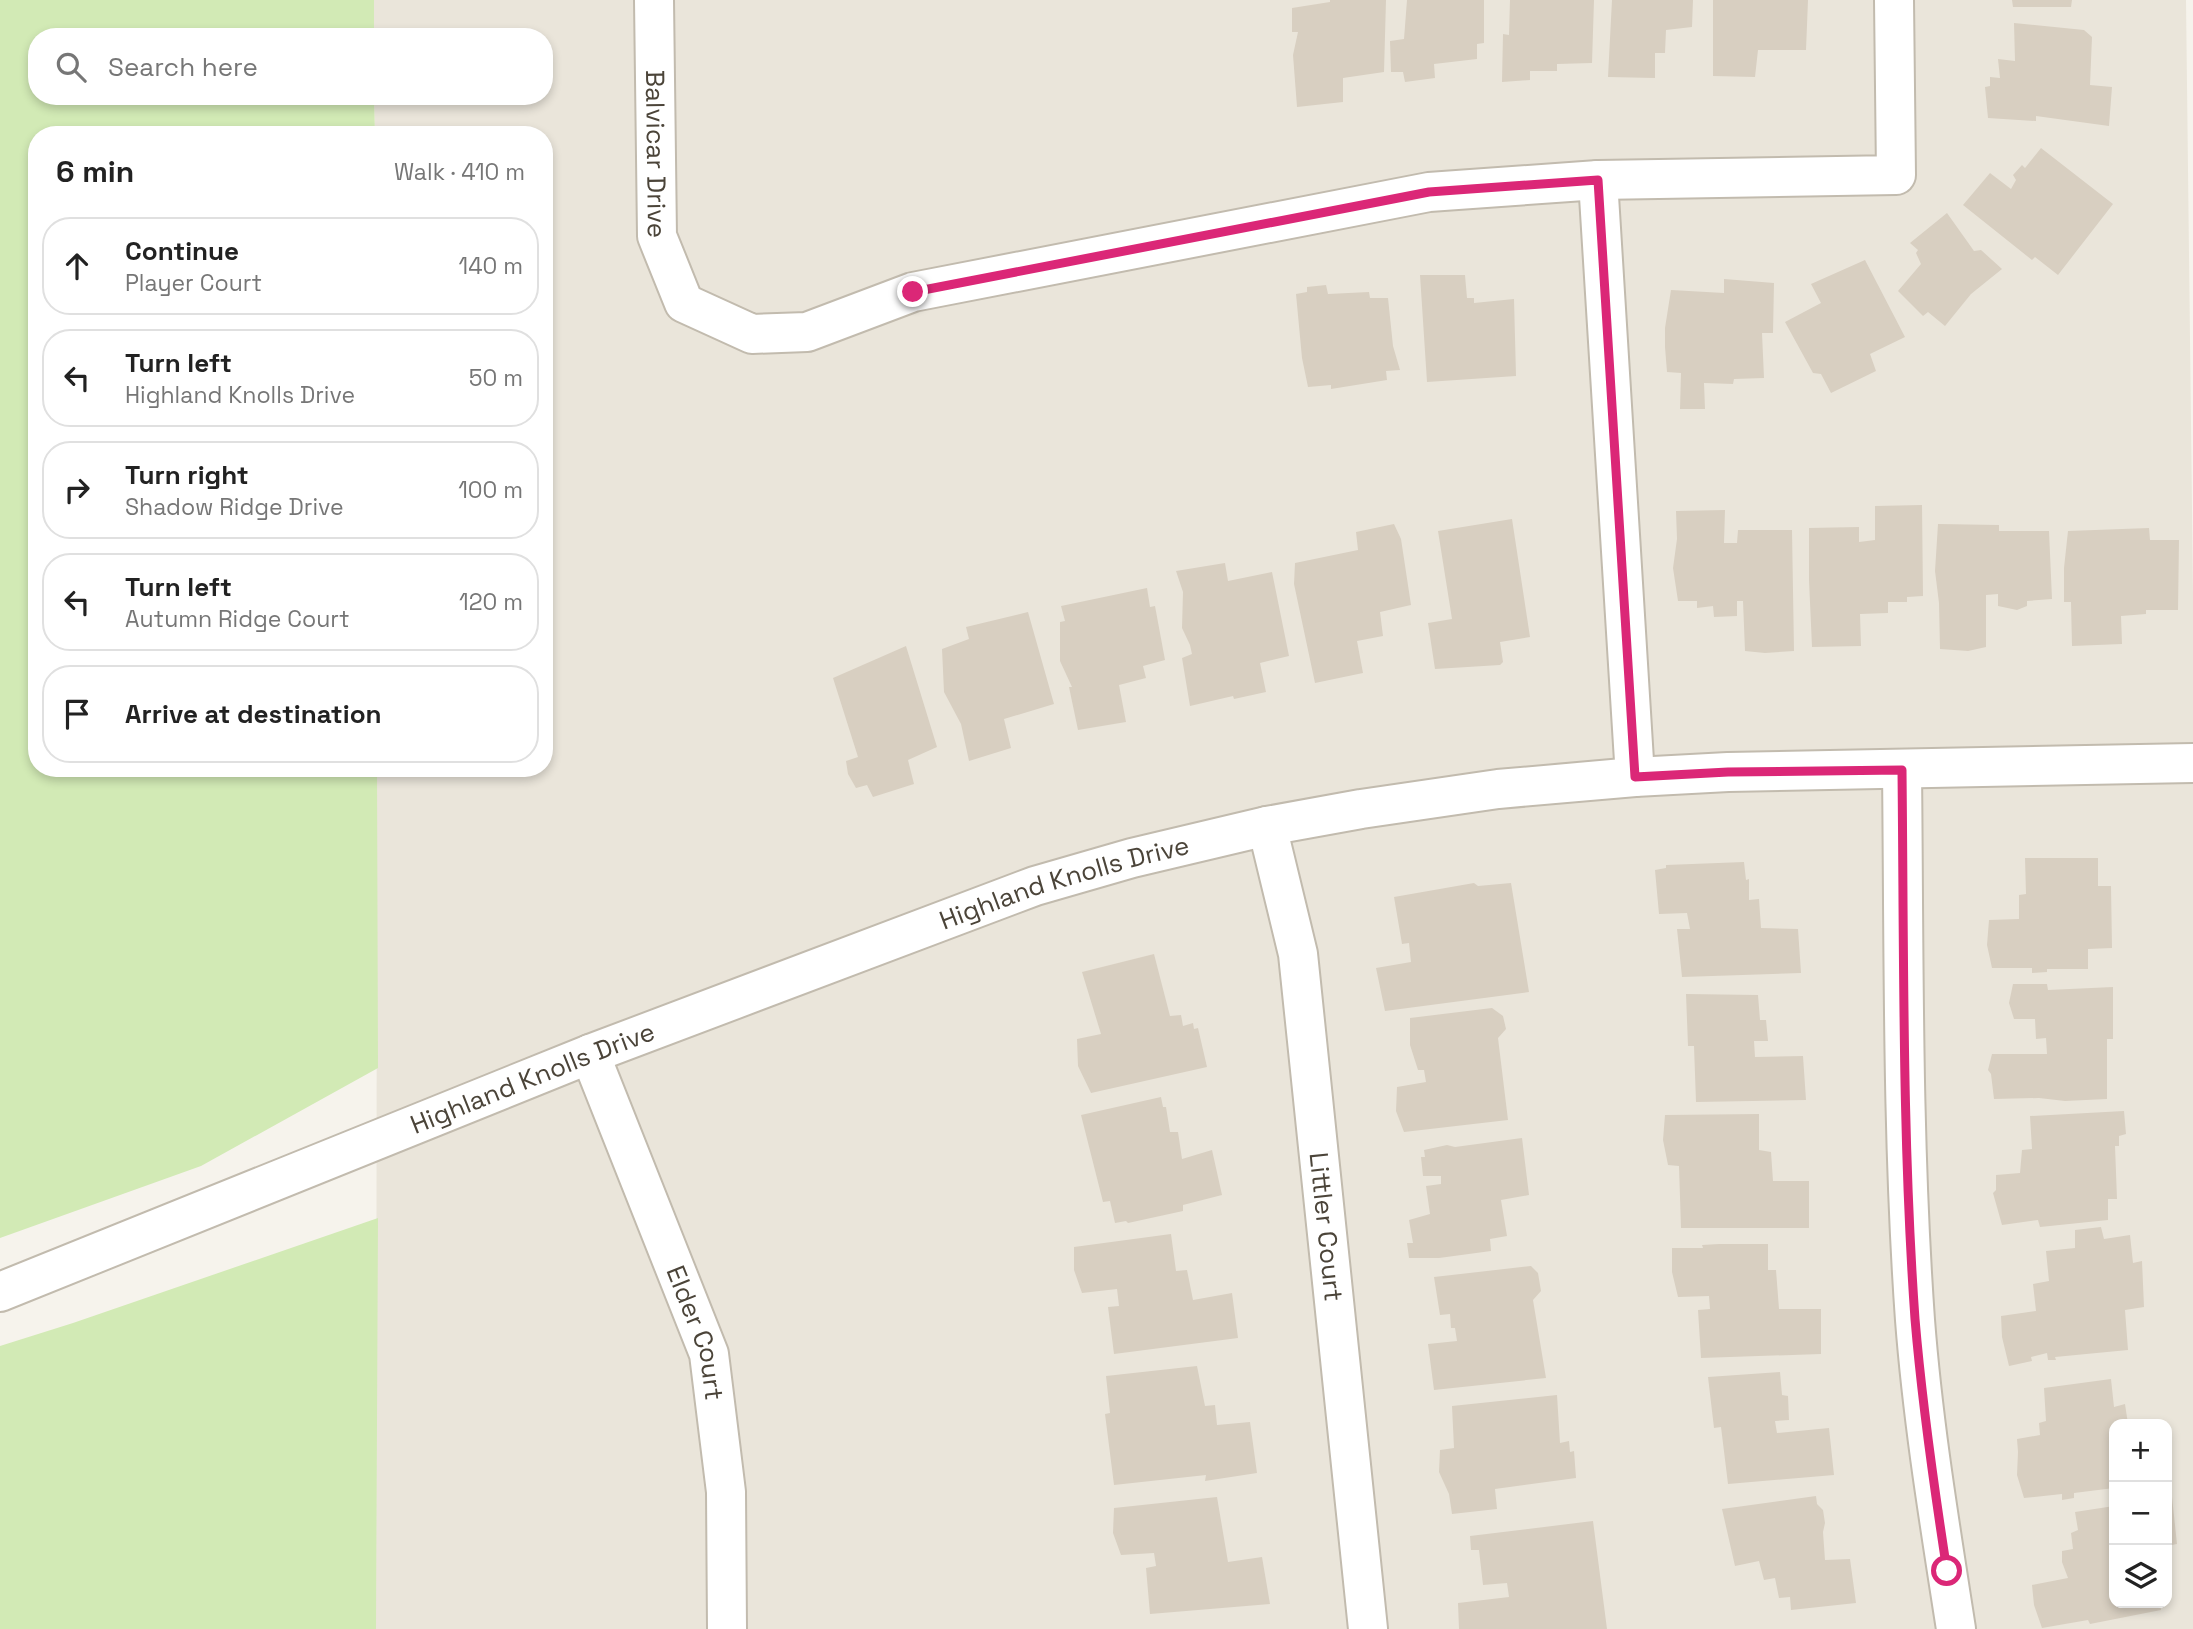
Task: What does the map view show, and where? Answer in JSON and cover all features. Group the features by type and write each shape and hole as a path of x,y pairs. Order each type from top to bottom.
{"street":[{"name":"Balvicar Drive","path":"654,0 657,236 684,303 752,334 807,332 913,292 1429,192 1598,180"},
{"path":"1635,777 1598,180 1896,175 1894,0"},
{"name":"Highland Knolls Drive","path":"0,1292 590,1054 1035,886 1132,858 1267,826 1498,789 1635,777 1741,772 2193,763"},
{"path":"1902,770 1907,1162 1916,1321 1932,1478 1956,1629"},
{"name":"Littler Court","path":"1267,826 1298,954 1368,1629"},
{"name":"Elder Court","path":"590,1054 709,1353 726,1492 727,1629"}],"shaded area":[{"path":"374,0 2186,0 2193,594 2193,1629 376,1629 377,777 553,777 553,126 375,126 374,105 553,105 553,28 374,28"}],"green space":[{"path":"0,0 374,0 374,28 28,28 28,105 374,105 375,126 28,126 28,777 377,777 378,1068 201,1166 0,1238"},
{"path":"378,1218 376,1629 0,1629 0,1346"}],"building":[{"path":"1330,0 1386,0 1384,72 1343,78 1343,102 1297,107 1293,55 1298,32 1292,32 1292,8"},
{"path":"1407,0 1484,0 1484,43 1477,44 1477,59 1434,64 1435,78 1405,82 1403,72 1391,72 1390,41 1404,39"},
{"path":"1510,0 1594,0 1592,63 1557,64 1557,71 1530,71 1530,80 1502,82 1503,34 1509,35"},
{"path":"1612,0 1693,0 1692,27 1666,30 1665,53 1655,53 1655,78 1608,77"},
{"path":"1713,0 1808,0 1806,50 1758,50 1755,77 1713,76"},
{"path":"2012,0 2072,0 2071,7 2013,7"},
{"path":"2014,23 2084,30 2092,37 2090,85 2112,87 2109,126 2036,116 2036,121 1988,118 1985,87 1990,86 1990,77 2000,78 1998,59 2015,61"},
{"path":"2041,148 2113,204 2058,275 2035,257 2032,260 1963,205 1990,173 2011,189 2016,180 2013,175 2022,165 2025,168"},
{"path":"1947,213 1974,251 1981,250 2002,269 1971,294 1945,326 1928,312 1923,316 1898,291 1921,264 1916,253 1918,250 1910,243"},
{"path":"1865,260 1905,337 1870,354 1876,371 1831,393 1821,374 1813,373 1785,322 1821,303 1811,284"},
{"path":"1420,275 1465,275 1467,298 1474,298 1474,303 1514,299 1516,376 1427,382"},
{"path":"1724,279 1774,283 1773,333 1762,333 1764,378 1734,379 1733,384 1704,383 1705,409 1680,409 1681,373 1667,372 1665,347 1671,290 1724,293"},
{"path":"1326,285 1328,294 1369,292 1370,298 1388,298 1393,346 1400,370 1386,371 1387,380 1331,389 1331,385 1308,387 1302,358 1296,294 1307,292 1307,287"},
{"path":"1922,505 1923,596 1907,597 1907,602 1888,602 1888,613 1860,614 1861,646 1812,647 1809,528 1859,527 1859,542 1875,540 1875,506"},
{"path":"1725,510 1724,543 1737,543 1738,530 1792,530 1794,651 1745,651 1743,601 1737,601 1737,616 1714,617 1713,606 1697,608 1697,601 1678,601 1673,568 1677,539 1676,511"},
{"path":"1512,519 1530,637 1500,642 1503,662 1500,665 1435,669 1428,623 1452,619 1438,531"},
{"path":"1394,524 1401,539 1411,605 1380,612 1383,636 1357,641 1363,673 1315,683 1294,584 1295,563 1358,550 1356,532"},
{"path":"1938,524 1999,525 1999,531 2049,531 2052,599 2027,601 2027,606 2017,610 1998,606 1998,594 1986,595 1986,647 1968,651 1940,649 1935,571"},
{"path":"2149,528 2150,540 2179,540 2178,610 2146,610 2146,614 2121,616 2122,644 2072,646 2071,602 2064,602 2068,531"},
{"path":"1225,563 1228,581 1272,572 1289,656 1260,663 1266,692 1190,706 1182,658 1192,654 1182,628 1183,592 1176,571"},
{"path":"1147,588 1150,607 1155,606 1165,660 1143,666 1146,678 1119,685 1126,722 1078,730 1069,687 1072,687 1060,661 1060,622 1065,621 1061,606"},
{"path":"1028,612 1054,704 1004,719 1011,748 969,761 961,724 944,692 942,649 969,639 966,627"},
{"path":"906,646 937,747 908,760 914,784 873,797 867,785 856,788 848,774 846,761 858,757 833,678"},
{"path":"2025,858 2098,858 2098,886 2111,886 2112,948 2088,949 2088,969 2047,969 2047,972 2032,973 2032,968 1992,968 1987,945 1989,920 2019,919 2019,895 2026,894"},
{"path":"1744,862 1746,880 1749,879 1749,900 1759,899 1761,928 1798,929 1801,973 1682,977 1677,929 1690,929 1687,913 1659,914 1655,870 1666,868 1666,865"},
{"path":"1474,883 1478,886 1511,883 1529,992 1385,1011 1376,968 1411,962 1409,943 1402,944 1394,897"},
{"path":"1154,954 1170,1016 1181,1015 1183,1026 1193,1023 1194,1029 1198,1028 1207,1067 1091,1093 1078,1066 1077,1039 1101,1034 1082,972"},
{"path":"2013,984 2047,984 2048,990 2113,987 2113,1039 2107,1039 2107,1099 1994,1099 1991,1074 1988,1070 1992,1054 2047,1054 2046,1038 2036,1039 2035,1019 2014,1019 2009,1003"},
{"path":"1686,994 1758,995 1760,1020 1766,1020 1768,1041 1754,1041 1755,1057 1803,1056 1806,1100 1696,1102 1694,1046 1688,1046"},
{"path":"1492,1008 1503,1016 1506,1029 1498,1038 1508,1120 1404,1132 1396,1111 1397,1087 1426,1082 1424,1070 1418,1070 1410,1045 1410,1018"},
{"path":"1161,1097 1163,1107 1166,1107 1170,1132 1178,1132 1182,1159 1212,1150 1222,1195 1183,1205 1183,1211 1128,1223 1115,1223 1110,1201 1103,1202 1081,1115"},
{"path":"2124,1111 2126,1134 2119,1136 2119,1146 2115,1146 2117,1199 2108,1199 2108,1220 2040,1227 2038,1220 2002,1225 1993,1193 1996,1190 1996,1175 2020,1173 2022,1150 2032,1149 2030,1116"},
{"path":"1759,1114 1759,1150 1771,1152 1773,1181 1809,1181 1809,1228 1681,1228 1679,1166 1668,1165 1663,1140 1665,1115"},
{"path":"1522,1138 1529,1195 1501,1200 1507,1236 1490,1239 1491,1251 1439,1258 1409,1258 1407,1243 1413,1243 1409,1220 1430,1214 1426,1186 1441,1184 1441,1176 1423,1176 1421,1157 1425,1157 1424,1150 1447,1145 1455,1147"},
{"path":"2101,1227 2104,1239 2130,1235 2133,1263 2142,1261 2144,1307 2125,1310 2128,1350 2055,1357 2056,1360 2048,1360 2047,1353 2031,1357 2032,1361 2009,1366 2002,1337 2001,1316 2036,1311 2033,1284 2049,1281 2046,1251 2075,1248 2075,1230"},
{"path":"1171,1234 1176,1271 1187,1270 1193,1300 1232,1293 1238,1338 1114,1354 1108,1307 1119,1306 1117,1289 1082,1293 1074,1270 1074,1247"},
{"path":"1768,1244 1768,1270 1776,1270 1779,1309 1821,1309 1821,1354 1701,1358 1698,1310 1710,1309 1709,1296 1678,1297 1672,1272 1672,1248 1703,1248 1702,1245"},
{"path":"1531,1266 1538,1273 1541,1291 1533,1300 1546,1378 1434,1390 1428,1344 1457,1341 1455,1328 1451,1328 1450,1314 1440,1315 1434,1277"},
{"path":"1197,1366 1205,1406 1215,1405 1217,1425 1250,1422 1257,1473 1205,1481 1206,1475 1114,1485 1105,1414 1110,1413 1106,1376"},
{"path":"1780,1372 1782,1395 1788,1396 1789,1420 1775,1421 1777,1433 1829,1428 1834,1475 1728,1484 1721,1427 1714,1428 1708,1377"},
{"path":"2111,1379 2114,1407 2125,1404 2127,1419 2109,1419 2109,1489 2074,1493 2074,1498 2062,1500 2062,1494 2024,1498 2017,1475 2017,1439 2040,1435 2039,1423 2046,1421 2044,1388"},
{"path":"1557,1395 1560,1443 1569,1441 1570,1452 1574,1451 1576,1478 1495,1489 1497,1509 1452,1514 1449,1494 1439,1472 1440,1450 1454,1448 1452,1406"},
{"path":"1816,1496 1817,1504 1823,1510 1825,1523 1825,1560 1850,1559 1856,1603 1791,1610 1790,1597 1779,1598 1775,1578 1764,1580 1759,1561 1735,1566 1722,1509"},
{"path":"1217,1497 1228,1562 1262,1557 1270,1604 1150,1614 1146,1568 1156,1566 1154,1553 1121,1555 1113,1533 1114,1508"},
{"path":"2172,1497 2177,1544 2172,1545"},
{"path":"2109,1507 2109,1608 2161,1610 2090,1624 2088,1620 2042,1628 2034,1605 2032,1585 2068,1578 2062,1562 2062,1551 2073,1549 2071,1533 2078,1530 2075,1512"},
{"path":"1593,1521 1607,1629 1459,1629 1458,1603 1509,1597 1507,1583 1483,1585 1479,1550 1471,1550 1470,1536"}],"route":[{"path":"913,292 1429,192 1598,180 1635,777 1728,772 1902,770 1907,1162 1916,1321 1932,1478 1947,1571"}]}
